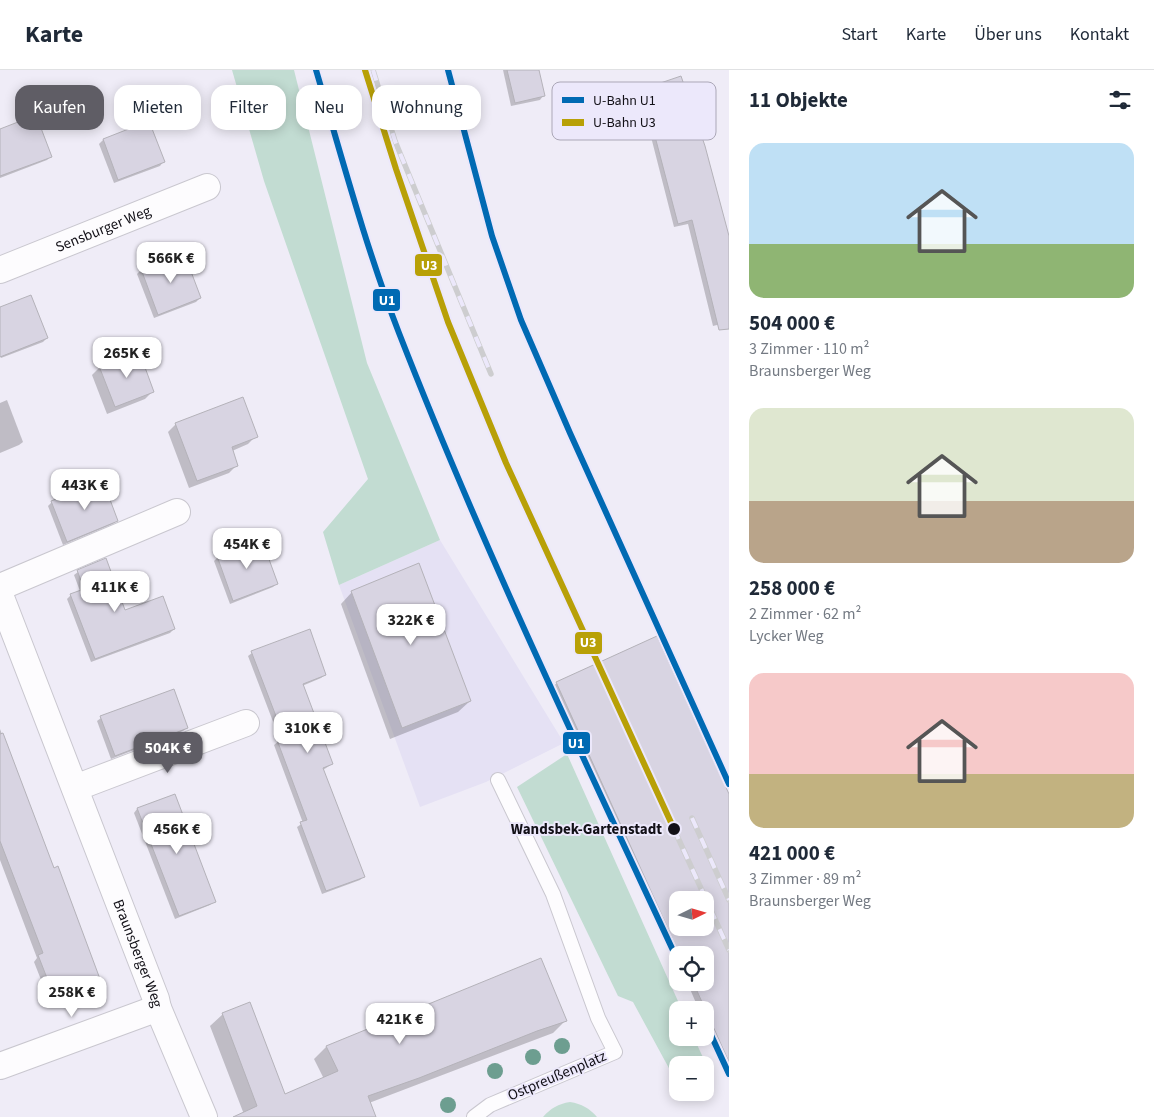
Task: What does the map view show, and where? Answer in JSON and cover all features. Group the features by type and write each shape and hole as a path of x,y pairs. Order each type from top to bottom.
{"street":[{"name":"Sensburger Weg","path":"0,270 207,187"},
{"path":"0,587 177,512"},
{"name":"Braunsberger Weg","path":"0,594 158,1008 204,1117"},
{"path":"75,788 246,723"},
{"path":"0,1066 158,1008"}],"lane":[{"name":"Ostpreußenplatz","path":"474,1117 490,1105 614,1052 598,1018 553,894 498,780"}],"shaded area":[{"path":"440,540 564,743 486,782 420,807 339,585"}],"green space":[{"path":"232,70 294,70 298,85 296,85 296,130 309,130 367,363 440,540 339,585 323,532 368,479 264,181 249,130 286,130 286,85 236,85"},
{"path":"567,754 669,981 669,991 673,991 678,1001 669,1001 669,1046 698,1046 702,1056 669,1056 669,1068 633,1002 618,996 517,787"},
{"path":"570,1102 585,1107 597,1117 543,1117 555,1107"}],"building":[{"path":"507,70 539,70 545,96 515,103"},
{"path":"681,76 683,82 663,82"},
{"path":"15,123 15,130 42,130 52,157 0,176 0,129"},
{"path":"126,130 153,130 165,162 118,180 103,139"},
{"path":"656,140 703,140 729,236 729,329 719,330 692,220 678,224"},
{"path":"184,253 201,298 158,315 141,269"},
{"path":"31,295 48,338 0,357 0,307"},
{"path":"139,351 154,392 115,407 99,366"},
{"path":"243,397 258,437 232,447 238,466 197,481 175,423"},
{"path":"103,481 118,521 67,542 51,501"},
{"path":"262,540 278,584 233,601 217,556"},
{"path":"106,558 125,610 163,596 175,629 95,659 70,594 84,589 77,570"},
{"path":"419,563 471,701 402,728 351,591"},
{"path":"310,629 326,675 303,684 333,764 323,768 365,877 326,891 300,822 307,820 277,740 284,737 251,651"},
{"path":"657,636 729,794 729,1062 714,1029 714,1001 702,1001 697,991 714,991 714,946 676,946 671,936 714,936 714,891 669,891 669,931 556,682"},
{"path":"174,689 188,728 115,756 100,716"},
{"path":"3,733 54,868 58,866 100,979 54,996 38,955 43,953 0,841 0,734"},
{"path":"175,794 216,902 179,916 137,808"},
{"path":"541,958 567,1021 368,1096 376,1117 233,1117 257,1106 222,1013 250,1002 285,1094 338,1071 326,1046"}],"railway":[{"path":"373,70 395,141 491,374"},
{"path":"692,818 729,900"},
{"path":"674,829 729,950"}],"metro line":[{"name":"U1","path":"316,70 355,203 387,301 431,413 533,649 671,946"},
{"name":"U3","path":"365,70 396,169 448,322 506,463 674,829"},
{"name":"U1","path":"448,70 492,236 521,320 570,433 729,784"},
{"name":"U1","path":"714,1042 729,1074"}],"place":[{"name":"Wandsbek-Gartenstadt","path":"674,829"}]}
